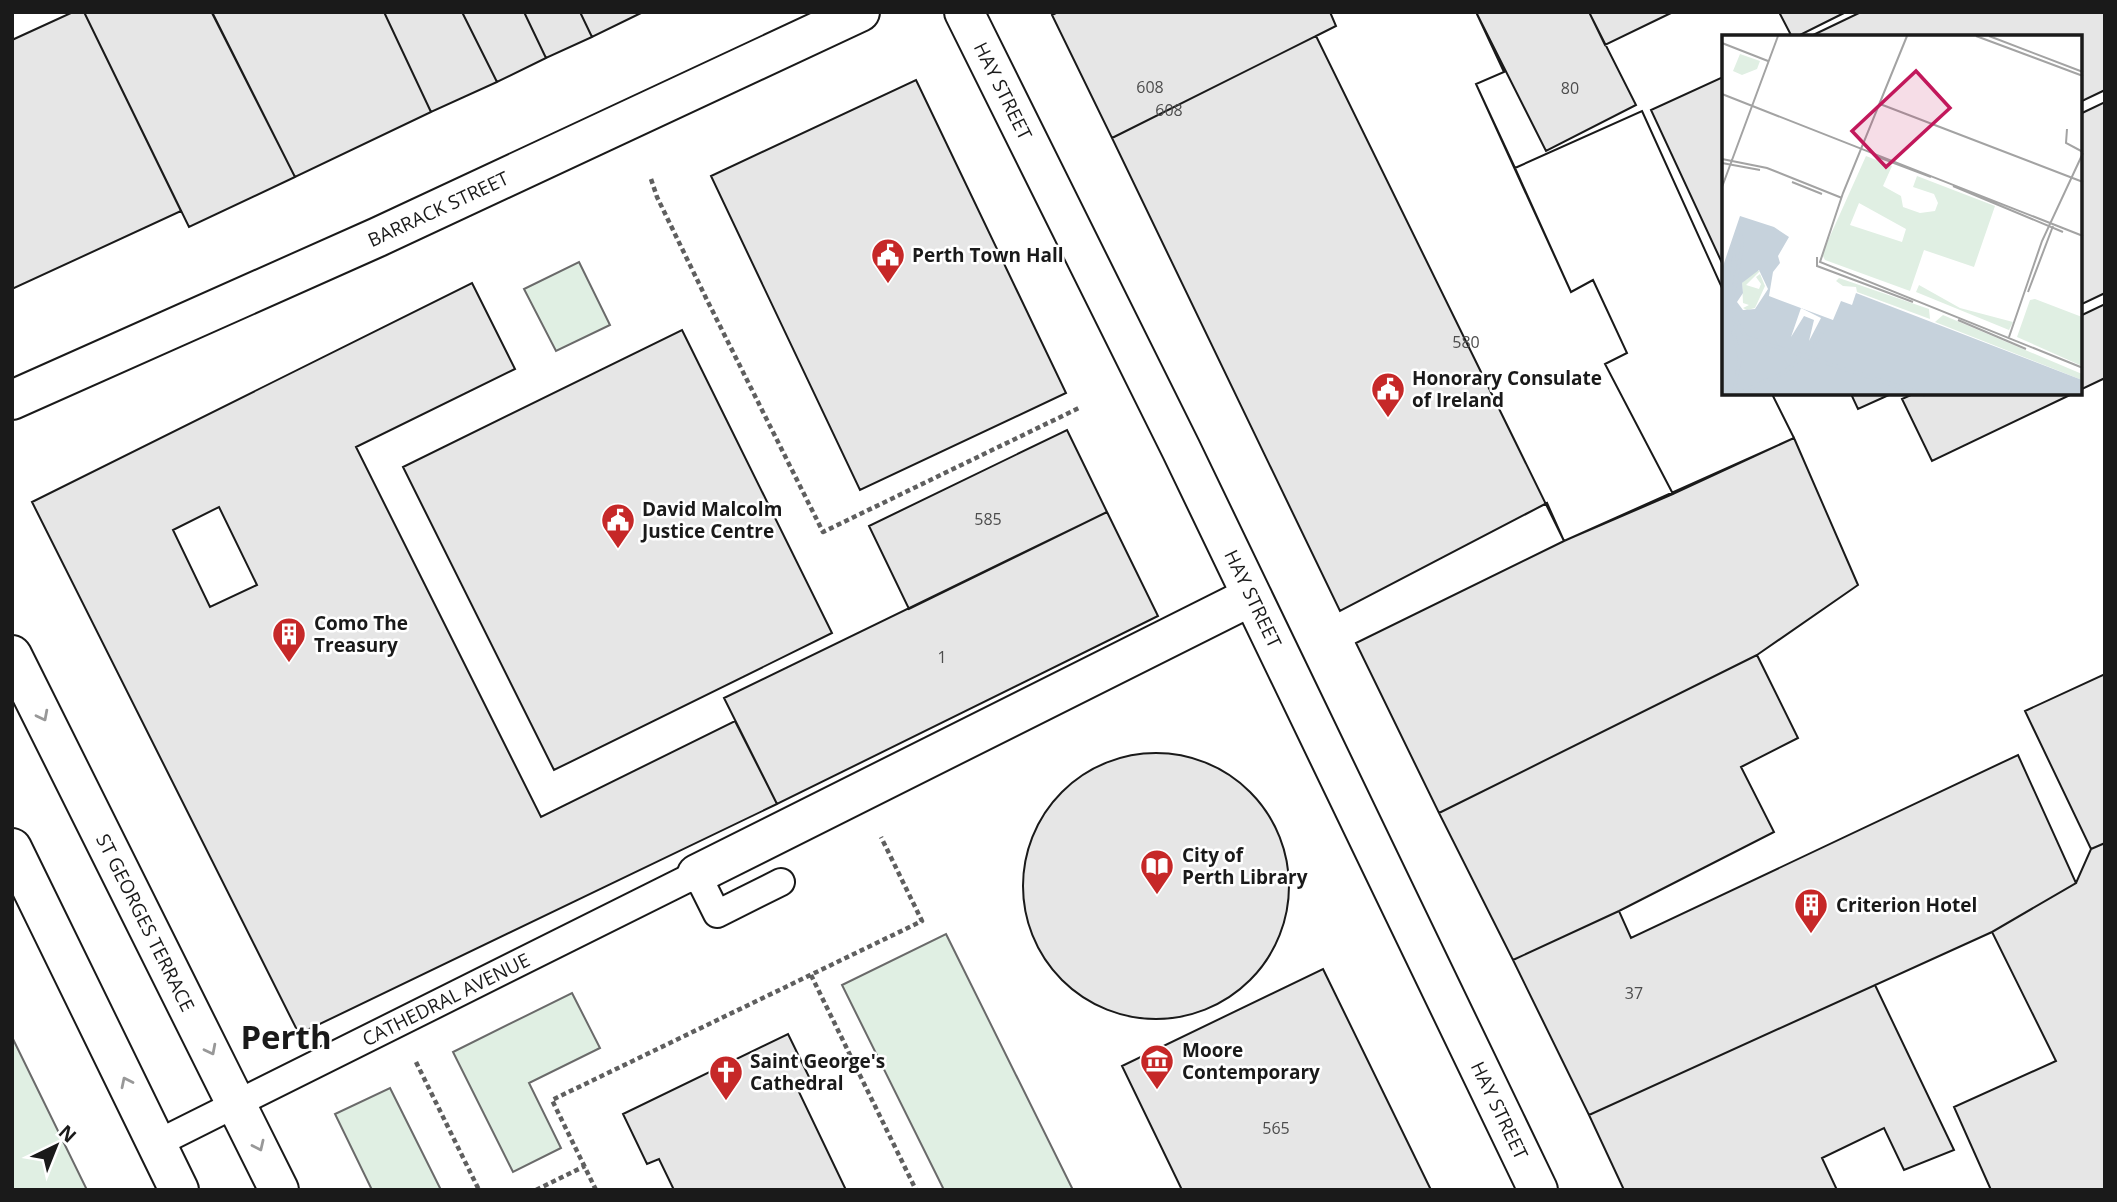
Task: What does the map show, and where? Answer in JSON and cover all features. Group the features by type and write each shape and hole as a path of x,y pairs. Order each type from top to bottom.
{"main road":[{"name":"BARRACK STREET","path":"12,400 378,237 860,12"},
{"name":"HAY STREET","path":"964,12 1181,449 1538,1190"},
{"path":"697,874 1250,597"},
{"name":"ST GEORGES TERRACE","path":"12,655 238,1103 279,1190"},
{"path":"12,848 179,1190"}],"lane":[{"name":"CATHEDRAL AVENUE","path":"156,1144 697,874"},
{"path":"697,874 717,914 781,882"}],"path":[{"path":"651,178 657,197 706,298 823,532 1081,407"},
{"path":"596,1190 552,1100 922,921 860,792"},
{"path":"811,975 916,1190"},
{"path":"397,1023 479,1190"},
{"path":"536,1190 585,1166"}],"green space":[{"path":"579,262 610,325 556,351 524,289"},
{"path":"946,934 1073,1190 944,1190 842,985"},
{"path":"572,993 600,1048 529,1083 561,1148 513,1172 453,1052"},
{"path":"12,1037 87,1190 12,1190"},
{"path":"390,1088 441,1190 372,1190 335,1114"}],"building":[{"path":"73,12 84,12 181,211 12,289 12,40"},
{"path":"84,12 212,12 295,177 189,227"},
{"path":"384,12 462,12 497,82 431,112"},
{"path":"384,12 431,112 295,177 212,13"},
{"path":"462,12 524,12 546,58 497,82"},
{"path":"524,12 580,12 592,37 546,58"},
{"path":"580,12 643,12 592,37"},
{"path":"1058,12 1330,12 1336,26 1112,138 1052,15"},
{"path":"1330,12 1476,12 1504,72 1476,84 1515,168 1642,111 1722,288 1722,396 1773,396 1794,438 1564,541 1547,503 1340,611 1112,138 1336,26"},
{"path":"1330,12 1476,12 1504,72 1476,84 1571,292 1593,280 1627,353 1605,364 1673,494 1564,541 1316,36 1336,26"},
{"path":"1476,12 1589,12 1636,105 1546,151"},
{"path":"1589,12 1673,12 1605,45"},
{"path":"1779,12 1846,12 1800,35 1791,35"},
{"path":"1861,12 2105,12 2105,90 2082,101 2082,35 1813,35"},
{"path":"1722,77 1722,263 1651,110"},
{"name":"Perth Town Hall","path":"916,80 1066,393 860,490 711,176"},
{"path":"2105,102 2105,293 2082,304 2082,113"},
{"path":"1642,111 1722,288 1722,396 1773,396 1794,438 1673,494 1605,364 1627,353 1593,280 1571,292 1515,168"},
{"name":"Como The Treasury","path":"472,283 515,369 356,447 541,817 735,721 777,804 299,1034 32,502","holes":["219,507 257,585 210,607 173,530"]},
{"path":"2105,304 2105,378 2082,389 2082,315"},
{"name":"David Malcolm Justice Centre","path":"682,330 832,633 554,770 403,467"},
{"path":"1852,396 1887,396 1858,409"},
{"path":"1909,396 2068,396 1932,461 1902,399"},
{"path":"1067,430 1107,512 909,609 869,526"},
{"path":"1794,438 1858,585 1757,655 1439,813 1356,643 1564,541"},
{"path":"1107,512 1158,616 777,804 724,698"},
{"path":"1757,655 1798,738 1741,767 1774,832 1619,911 1513,960 1439,813"},
{"path":"2105,674 2105,843 2091,849 2025,711"},
{"name":"City of Perth Library","path":"1156,753 1182,756 1207,764 1230,776 1250,792 1266,812 1278,835 1286,860 1289,886 1286,912 1278,937 1266,960 1250,980 1230,996 1207,1008 1182,1016 1156,1019 1130,1016 1105,1008 1082,996 1062,980 1046,960 1034,937 1026,912 1023,886 1026,860 1034,835 1046,812 1062,792 1082,776 1105,764 1130,756"},
{"name":"Criterion Hotel","path":"2018,755 2076,883 1992,932 1589,1115 1513,960 1619,911 1631,938"},
{"path":"2105,843 2105,1190 1991,1190 1954,1107 2056,1061 1992,932 2076,883 2091,849"},
{"path":"1323,969 1431,1190 1182,1190 1122,1066"},
{"path":"1875,985 1954,1150 1904,1170 1884,1128 1822,1158 1837,1190 1624,1190 1589,1115"},
{"name":"Saint George's Cathedral","path":"788,1034 812,1083 798,1090 846,1190 674,1190 659,1159 647,1164 623,1114"}],"place":[{"name":"Perth Town Hall","path":"888,285"},
{"name":"Honorary Consulate of Ireland","path":"1388,419"},
{"name":"David Malcolm Justice Centre","path":"618,550"},
{"name":"Como The Treasury","path":"289,664"},
{"name":"City of Perth Library","path":"1157,896"},
{"name":"Criterion Hotel","path":"1811,935"},
{"name":"Moore Contemporary","path":"1157,1091"},
{"name":"Saint George's Cathedral","path":"726,1102"}],"district":[{"name":"Perth","path":"286,1036"}]}
